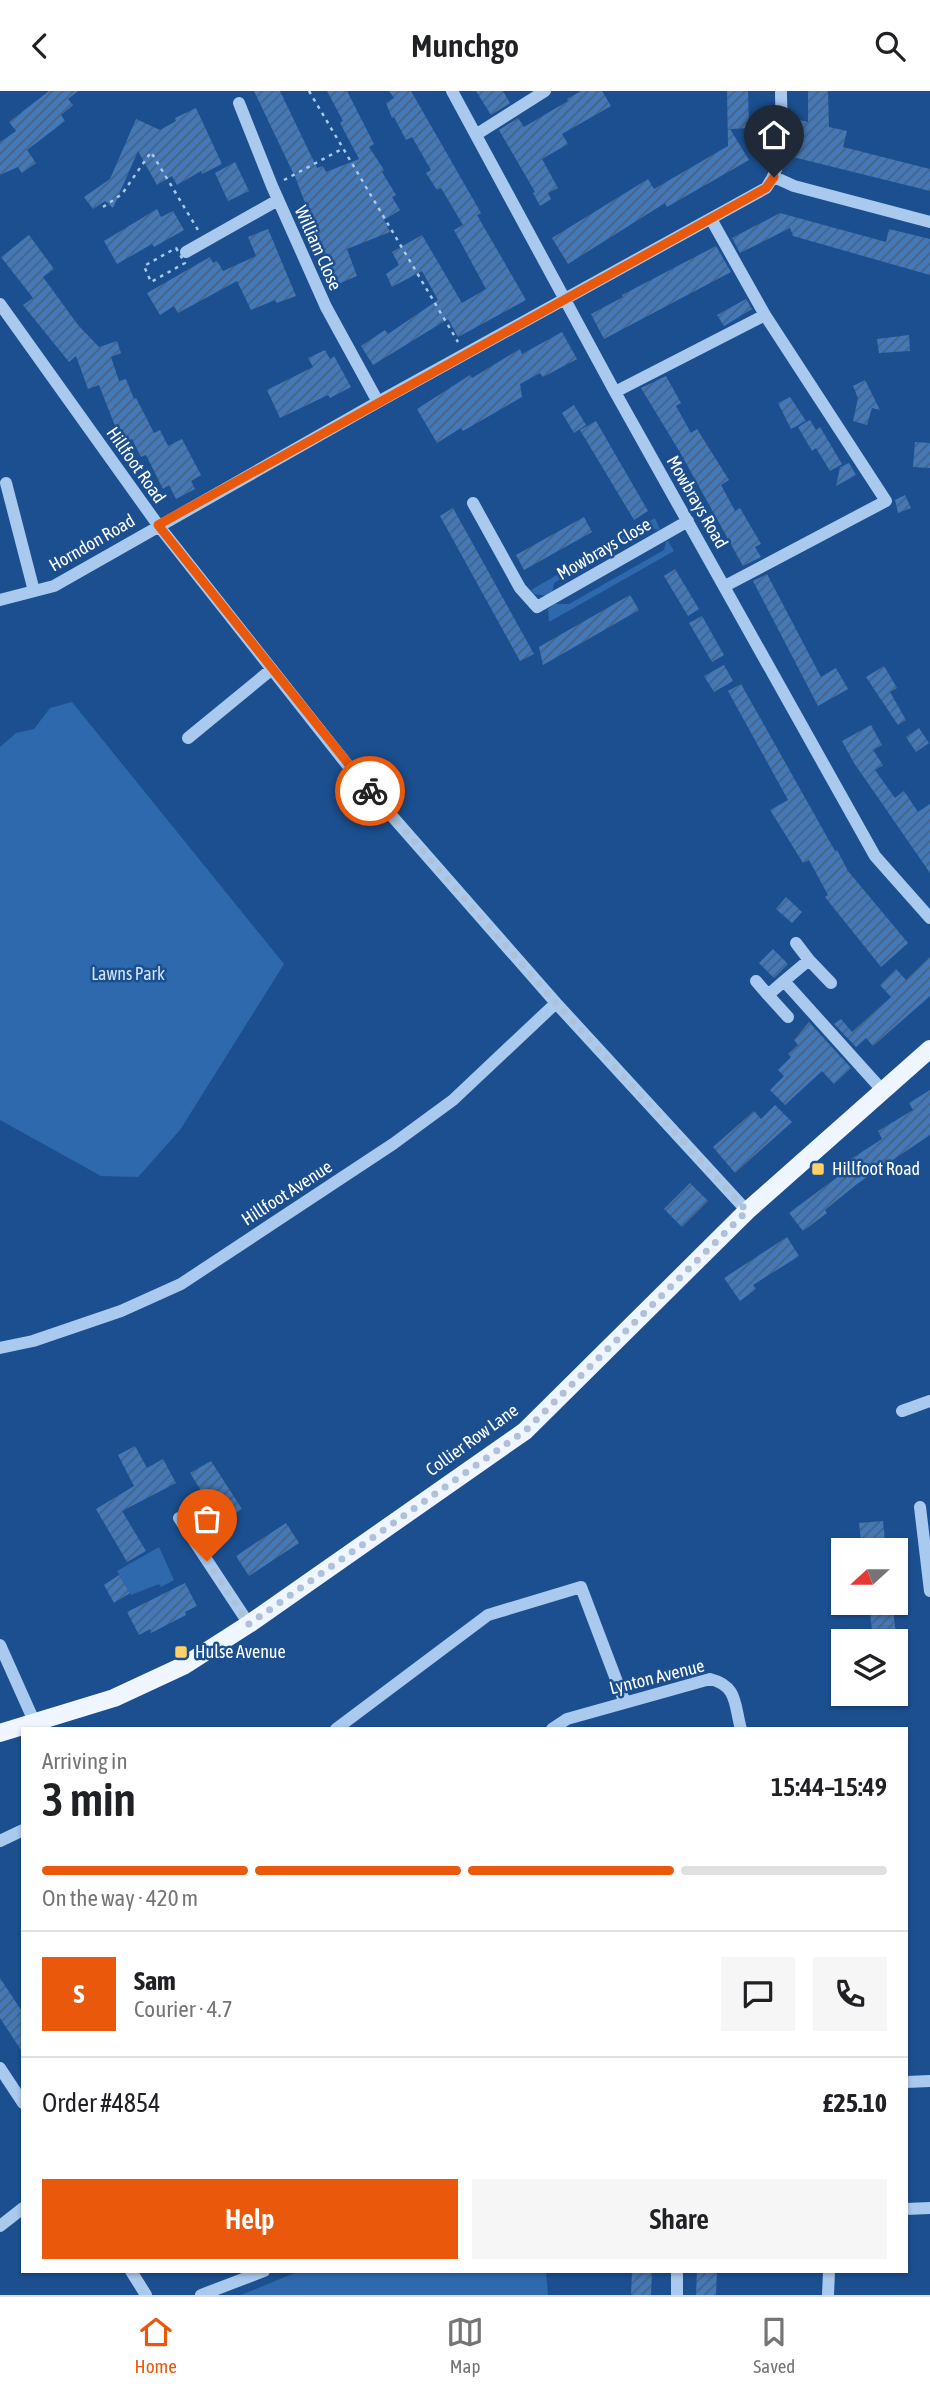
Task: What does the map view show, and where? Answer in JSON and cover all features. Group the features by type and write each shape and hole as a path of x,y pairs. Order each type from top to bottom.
{"main road":[{"name":"Collier Row Lane","path":"26,1727 114,1698 185,1665 249,1624 525,1431 747,1211 930,1049"},
{"name":"Collier Row Lane","path":"0,1733 21,1728"}],"street":[{"name":"Mowbrays Road","path":"452,91 564,300 726,586 874,856 930,918"},
{"path":"477,134 545,91"},
{"path":"781,91 781,157 774,177 794,186 930,222"},
{"name":"William Close","path":"239,103 278,201 326,307 378,402"},
{"name":"Horndon Road","path":"0,600 54,586 378,402 766,188 774,177"},
{"path":"183,254 278,201"},
{"path":"711,219 765,314 886,501 726,586"},
{"name":"Hillfoot Road","path":"0,304 158,525 349,767 556,1003 747,1211"},
{"path":"615,392 765,314"},
{"path":"6,482 34,591"},
{"name":"Mowbrays Close","path":"473,503 520,588 537,607 688,521"},
{"path":"188,738 271,669"},
{"path":"796,943 831,983"},
{"path":"768,995 809,960"},
{"path":"756,981 788,1017"},
{"path":"784,981 883,1091"},
{"name":"Hillfoot Avenue","path":"0,1348 33,1341 121,1311 181,1285 393,1144 453,1100 556,1003"},
{"path":"902,1411 930,1401"},
{"path":"920,1507 930,1591"},
{"path":"179,1518 249,1624"},
{"path":"339,1727 488,1615 581,1587 625,1703"},
{"path":"0,1644 43,1723"},
{"name":"Lynton Avenue","path":"555,1727 567,1719 710,1679 725,1683 730,1689 740,1727"},
{"path":"0,1842 21,1831"},
{"path":"0,2068 21,2100"},
{"path":"908,2082 930,2081"},
{"path":"908,2209 930,2208"},
{"path":"0,2226 21,2210"},
{"path":"132,2273 146,2295"},
{"path":"201,2295 259,2273"},
{"path":"677,2273 677,2295"},
{"path":"828,2273 828,2295"}],"path":[{"path":"309,91 465,354"},
{"path":"272,186 342,149"},
{"path":"103,207 122,194 151,152 204,241"},
{"path":"176,248 183,254 185,263 151,282 144,266 176,248"}],"green space":[{"path":"655,518 660,530 650,528 554,583 549,596 534,594 531,590"},
{"path":"668,541 674,551 549,622 548,609 555,604 569,604 664,550"},
{"name":"Lawns Park","path":"72,702 284,964 180,1130 138,1177 101,1176 0,1120 0,747 16,733 34,729 50,708"},
{"path":"159,1547 174,1580 161,1587 159,1584 131,1595 117,1571"},
{"path":"295,2273 546,2273 548,2295 241,2295"}],"building":[{"path":"49,91 78,91 68,99 73,105 61,115 65,121 27,150 36,163 22,173 18,167 0,175 0,142 16,131 9,122"},
{"path":"254,91 280,91 317,168 323,166 326,172 359,159 327,91 347,91 374,144 369,147 384,170 382,172 396,195 392,197 400,210 384,220 390,232 347,249 357,276 336,285 296,179"},
{"path":"389,91 411,91 481,213 477,215 526,300 458,337 448,319 373,365 361,346 385,330 388,334 438,300 422,271 392,287 386,274 399,265 392,252 422,235 462,303 486,289 454,230 463,225 441,188 437,190 426,173 431,170 412,137 406,140 394,117 392,118 386,103 394,98"},
{"path":"476,91 503,91 510,103 491,115"},
{"path":"581,91 602,91 611,106 562,134 568,144 542,159 558,188 548,193 551,199 540,206 533,193 535,192 499,130 518,118 524,127"},
{"path":"727,91 748,91 749,128 730,129 749,160 667,207 665,203 568,264 552,238 648,179 654,189 728,146"},
{"path":"808,91 828,91 829,127 847,131 843,147 930,169 930,191 789,156 795,119 808,122"},
{"path":"196,108 222,164 202,174 201,171 177,185 172,176 157,185 138,151 113,208 105,201 93,209 84,197 110,179 136,119 160,130 176,121 175,118"},
{"path":"235,162 249,191 228,201 215,173"},
{"path":"157,209 161,217 173,211 184,230 117,264 104,241"},
{"path":"780,213 886,242 889,229 930,239 930,275 793,236 790,228 740,253 732,238"},
{"path":"268,229 296,296 277,303 275,300 251,310 237,281 178,313 174,306 160,315 147,293 210,257 213,263 217,261 223,271 256,256 248,237"},
{"path":"29,235 54,269 43,277 78,325 99,347 117,341 121,353 111,357 119,381 126,379 134,399 136,398 154,433 160,430 168,446 182,439 201,475 191,481 195,489 176,499 169,485 163,489 146,455 141,457 132,439 127,441 122,429 117,431 99,385 88,389 76,356 69,362 23,305 33,298 1,257"},
{"path":"716,246 731,272 604,339 591,314"},
{"path":"746,299 752,309 724,326 717,315"},
{"path":"562,332 577,359 543,377 540,373 520,384 522,397 437,443 417,409 470,375 472,378 520,349 522,354"},
{"path":"909,335 910,351 879,353 877,339"},
{"path":"325,350 330,359 334,356 351,387 280,418 267,390 313,367 308,358"},
{"path":"666,376 681,403 676,406 691,433 697,429 729,480 721,485 735,511 740,508 761,544 755,547 761,557 743,566 641,388"},
{"path":"865,380 880,410 872,408 867,425 853,421 858,398 853,386"},
{"path":"790,397 806,421 791,429 778,403"},
{"path":"574,405 586,425 574,433 562,413"},
{"path":"810,420 816,430 820,427 842,464 830,471 816,448 812,451 798,427"},
{"path":"596,421 648,511 634,520 580,430"},
{"path":"915,442 930,443 930,468 913,467"},
{"path":"849,463 856,475 836,486 840,467"},
{"path":"905,495 911,508 898,513 895,500"},
{"path":"453,508 534,654 520,661 440,516"},
{"path":"584,517 592,532 524,570 516,555"},
{"path":"675,569 699,609 688,616 664,576"},
{"path":"767,574 821,677 836,668 848,689 818,706 753,581"},
{"path":"630,595 639,610 543,665 539,647"},
{"path":"702,616 724,655 712,662 689,623"},
{"path":"724,665 733,681 714,692 704,676"},
{"path":"884,666 897,688 890,692 906,720 898,725 866,677"},
{"path":"741,684 835,851 837,850 848,871 908,943 881,967 825,897 828,895 809,860 803,863 770,810 788,800 728,691"},
{"path":"871,725 882,745 873,750 883,765 875,770 895,798 904,791 918,812 930,804 930,873 854,763 842,741"},
{"path":"919,728 929,743 916,752 906,737"},
{"path":"786,897 802,912 792,923 776,909"},
{"path":"773,949 788,964 774,978 759,963"},
{"path":"930,957 930,996 873,1046 866,1038 856,1047 834,1024 841,1019 852,1032 891,997 880,985 896,969 906,980"},
{"path":"809,1022 851,1068 834,1084 822,1071 785,1105 770,1090 784,1076 778,1070 791,1057 788,1054 798,1045 794,1040"},
{"path":"930,1090 930,1135 857,1184 825,1210 827,1213 803,1231 789,1213 855,1164 851,1159 882,1139 878,1131 913,1110 909,1103"},
{"path":"775,1105 792,1122 735,1173 713,1147 754,1111 761,1119"},
{"path":"690,1183 708,1201 682,1227 664,1209"},
{"path":"787,1237 799,1256 753,1285 756,1289 740,1301 724,1278"},
{"path":"135,1446 147,1468 163,1459 176,1483 122,1511 146,1551 127,1562 96,1509 134,1486 118,1455"},
{"path":"211,1461 242,1509 221,1523 190,1473"},
{"path":"883,1521 885,1538 861,1538 859,1523"},
{"path":"286,1523 299,1543 249,1576 236,1556"},
{"path":"119,1575 130,1593 114,1603 104,1585"},
{"path":"185,1583 197,1606 185,1612 186,1615 151,1633 150,1629 139,1635 127,1612"},
{"path":"870,1615 894,1615 895,1629 872,1629"},
{"path":"0,1978 21,2010 21,2050 0,2018"},
{"path":"632,2273 652,2273 651,2295 631,2295"},
{"path":"697,2273 717,2273 716,2295 696,2295"}],"way so far":[{"path":"207,1561 249,1624 525,1431 747,1211 556,1003 370,791"}],"place":[{"name":"Hillfoot Road","path":"818,1169"},
{"name":"Hulse Avenue","path":"181,1652"}],"route":[{"path":"370,791 158,525 766,188 774,177"}]}
